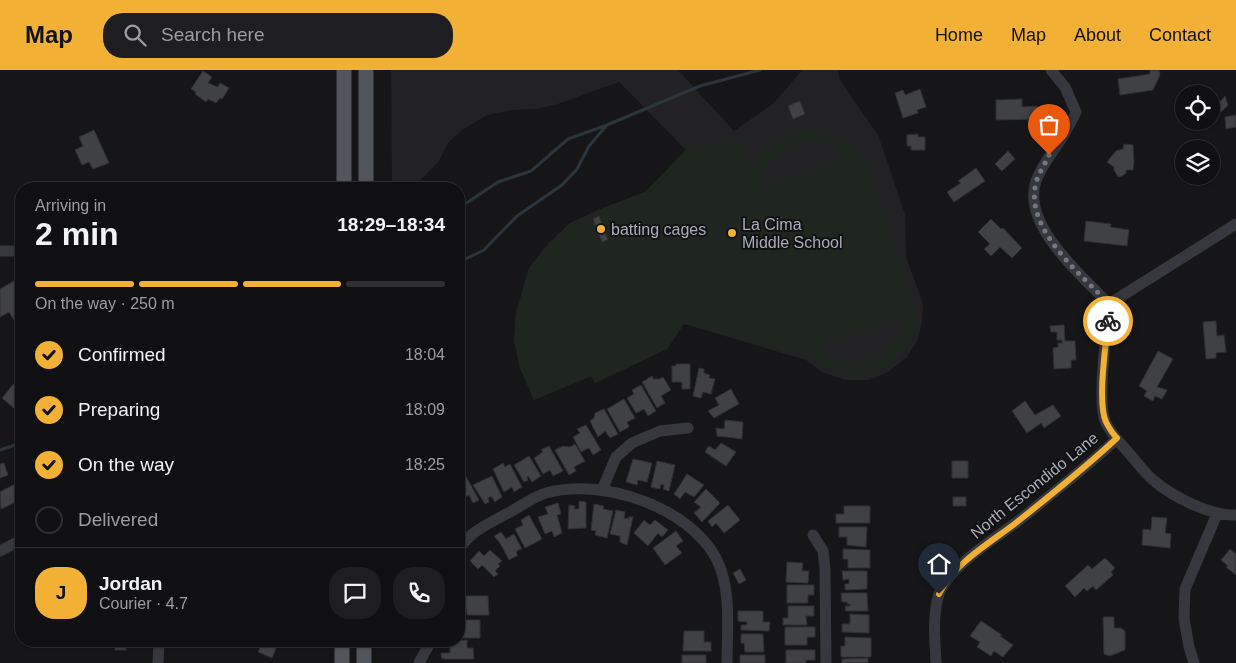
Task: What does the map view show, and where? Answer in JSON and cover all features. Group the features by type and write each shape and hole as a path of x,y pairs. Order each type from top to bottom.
{"main road":[{"path":"344,70 344,182"},
{"path":"366,70 366,182"},
{"path":"342,647 342,663"},
{"path":"364,647 364,663"}],"street":[{"path":"1051,70 1065,86 1076,112 1063,136 1049,155 1036,182 1034,204 1044,229 1065,258 1109,304 1103,403 1105,421 1114,436 1153,480 1190,502 1217,514 1236,515"},
{"path":"1109,304 1236,224"},
{"path":"0,251 15,251"},
{"path":"602,490 616,457 632,443 660,431 688,428"},
{"name":"North Escondido Lane","path":"936,663 935,613 939,594 946,581 968,560 1055,491 1114,436"},
{"path":"465,539 477,529 545,493 572,488 602,490 646,502 686,523 703,540 716,558 724,581 727,610 727,663"},
{"path":"1194,663 1184,618 1185,589 1217,514"},
{"path":"470,519 477,529"},
{"path":"812,535 823,551 825,568 826,663"},
{"path":"0,551 15,543"},
{"path":"158,663 159,647"},
{"path":"419,663 428,647"}],"shaded area":[{"name":"La Cima Middle School","path":"391,70 678,70 734,131 774,103 802,70 838,70 840,80 878,135 905,214 906,257 923,304 922,322 917,341 907,357 888,372 869,380 845,380 822,372 806,360 684,324 667,349 595,383 591,376 534,400 520,368 514,340 516,313 529,268 549,243 570,223 645,192 686,150 619,82 555,105 487,115 462,130 448,143 439,161 419,182 392,182"},
{"name":"La Cima Middle School","path":"812,129 842,138 865,160 914,300 916,319 914,332 901,354 880,370 868,375 842,375 824,368 809,357 684,324 667,349 595,383 591,376 534,400 520,368 514,340 516,313 529,268 549,243 570,223 645,192 686,150 728,137 730,141 741,137 752,170 763,152 776,140 792,133","holes":["801,142 827,145 838,150 847,159 763,187 767,171 775,158 780,153","903,317 903,324 898,337 886,351 868,361 857,363 836,359 818,346"]}],"building":[{"path":"1150,70 1159,70 1160,75 1153,90 1120,95 1118,79 1150,74"},
{"path":"203,71 212,77 208,83 218,87 220,83 229,88 222,99 220,98 216,103 208,99 206,102 191,89"},
{"path":"920,89 926,107 917,110 918,113 903,118 895,93 903,90 905,95"},
{"path":"1225,96 1228,105 1221,112 1220,111 1220,102"},
{"path":"1022,99 1022,107 1037,106 1037,119 996,120 996,100"},
{"path":"800,101 805,114 793,119 788,106"},
{"path":"1236,115 1236,127 1226,129 1225,117"},
{"path":"94,130 109,163 93,169 89,162 82,165 75,150 83,146 79,137"},
{"path":"918,134 918,137 925,137 925,150 911,150 911,146 907,146 907,135"},
{"path":"1124,144 1133,145 1133,170 1126,170 1126,173 1118,177 1114,167 1107,162 1116,151 1123,149"},
{"path":"1008,151 1015,159 1002,171 995,164"},
{"path":"976,168 985,181 954,202 947,192 961,183 958,181"},
{"name":"batting cages","path":"599,216 608,240 602,242 593,219"},
{"path":"991,219 1001,229 1003,228 1022,248 1012,258 1000,247 991,256 984,249 990,244 978,232"},
{"path":"1086,221 1111,224 1110,227 1129,230 1127,246 1084,241"},
{"path":"14,281 15,283 15,322 9,312 0,317 0,289"},
{"path":"1216,321 1217,336 1224,335 1226,352 1216,353 1216,358 1206,359 1203,322"},
{"path":"1064,325 1065,341 1075,341 1076,360 1071,360 1071,368 1054,369 1053,348 1058,347 1058,343 1062,343 1062,340 1057,340 1057,332 1051,332 1050,326"},
{"path":"1158,351 1173,359 1157,387 1167,390 1162,399 1155,396 1153,401 1144,396 1147,391 1139,386"},
{"path":"676,364 690,364 690,389 682,389 682,382 672,382 672,366 676,366"},
{"path":"699,368 704,369 704,373 710,375 709,378 715,379 711,394 703,392 701,398 693,396"},
{"path":"652,376 653,379 663,377 671,390 661,396 665,403 657,408 642,382"},
{"path":"15,382 15,409 2,398"},
{"path":"641,385 656,411 648,416 644,409 636,413 627,398 634,394 632,390"},
{"path":"731,389 739,404 714,418 708,411 719,405 715,398"},
{"path":"624,399 635,418 627,422 629,427 620,432 607,409"},
{"path":"1025,401 1035,415 1053,405 1061,416 1044,428 1041,423 1027,433 1012,411"},
{"path":"604,409 618,434 610,438 605,431 598,437 590,421 594,418 595,413"},
{"path":"725,420 743,422 742,439 717,436 716,428 724,429"},
{"path":"586,425 601,450 593,455 589,448 581,452 573,437 580,433 577,429"},
{"path":"721,443 736,452 726,466 705,452 709,446 715,450"},
{"path":"575,444 585,461 574,467 576,471 569,475 555,450 563,446 570,447"},
{"path":"549,446 563,471 553,476 550,470 543,474 534,458 543,452 541,450"},
{"path":"529,456 541,476 532,482 528,476 528,480 524,482 514,465"},
{"path":"633,459 652,463 647,482 638,480 637,485 626,482"},
{"path":"657,461 675,465 669,491 663,489 664,485 661,484 660,489 651,487"},
{"path":"952,461 968,461 968,478 952,478"},
{"path":"4,463 8,475 0,478 0,464"},
{"path":"503,463 505,467 510,464 522,487 514,492 512,487 504,492 493,469"},
{"path":"687,474 704,485 694,497 685,492 680,499 674,494"},
{"path":"465,475 479,500 473,503 469,495 465,498"},
{"path":"492,476 502,497 495,502 491,496 488,498 489,502 485,504 473,485"},
{"path":"15,484 15,504 14,503 1,509 0,492"},
{"path":"706,489 720,503 702,522 694,513 701,507 694,502"},
{"path":"953,497 966,497 966,506 953,506"},
{"path":"579,501 586,502 586,528 568,529 569,505 575,506 574,509 579,509"},
{"path":"558,503 561,514 557,515 562,533 554,537 552,531 545,534 538,517 548,514 545,507"},
{"path":"594,504 604,506 603,509 613,511 607,538 595,535 596,531 591,530"},
{"path":"728,505 740,520 724,533 716,523 712,527 708,521"},
{"path":"844,506 870,506 870,523 836,523 836,514 844,514"},
{"path":"616,510 625,512 624,518 629,519 628,517 633,517 627,545 620,542 620,536 610,534"},
{"path":"529,515 542,539 525,548 515,529 523,525 521,520"},
{"path":"1152,517 1167,518 1165,533 1171,534 1170,548 1142,545 1143,529 1151,530"},
{"path":"644,520 650,525 655,520 668,530 662,537 658,533 648,546 634,533"},
{"path":"839,527 867,527 866,547 847,545 847,537 839,537"},
{"path":"676,531 683,541 676,546 682,553 665,565 653,548"},
{"path":"501,532 506,539 514,534 522,549 516,553 518,555 509,560 494,536"},
{"path":"843,549 870,550 870,568 848,568 848,559 843,559"},
{"path":"1230,549 1236,554 1236,575 1221,560"},
{"path":"490,550 502,561 498,564 500,566 495,571 498,574 494,577 482,565 478,569 470,561 479,551 484,556"},
{"path":"1105,558 1115,568 1111,572 1113,575 1096,590 1093,586 1087,591 1084,588 1075,597 1065,586 1088,565 1092,569"},
{"path":"787,562 803,563 802,571 809,571 808,583 786,582"},
{"path":"740,569 746,580 739,584 733,573"},
{"path":"842,571 867,571 867,589 845,590 845,584 849,584 849,579 843,580"},
{"path":"787,585 814,585 814,595 808,595 808,603 787,603"},
{"path":"841,593 867,593 868,611 846,611 845,606 850,606 850,604 842,602"},
{"path":"465,596 488,596 489,615 467,615"},
{"path":"788,606 814,606 814,616 806,616 807,625 783,625 783,618 788,618"},
{"path":"738,611 763,611 763,622 770,622 769,631 741,630 741,625 747,625 747,622 738,621"},
{"path":"850,614 869,615 869,633 842,632 842,624 850,624"},
{"path":"1103,617 1114,617 1114,628 1121,628 1125,631 1125,650 1110,656 1104,654"},
{"path":"465,620 480,620 480,638 465,638"},
{"path":"981,621 1013,645 1003,657 994,651 991,656 977,647 980,642 970,636"},
{"path":"785,627 815,627 815,637 807,637 807,645 785,645"},
{"path":"684,631 704,631 704,642 711,642 711,651 683,651"},
{"path":"741,634 763,634 764,652 745,652 744,643 741,643"},
{"path":"845,637 871,638 871,657 841,657 841,646 845,646"},
{"path":"465,640 467,640 467,648 473,648 474,659 442,659 441,653 450,653 450,647 465,647"},
{"path":"115,647 126,647 126,650 115,650"},
{"path":"260,647 277,647 272,658 258,652"},
{"path":"786,650 815,650 815,660 806,660 806,663 786,663"},
{"path":"682,655 706,655 706,663 682,663"},
{"path":"740,655 765,655 765,663 740,663"},
{"path":"868,658 868,663 842,663 842,659"}],"waterway":[{"path":"465,204 498,182 531,171 568,139 607,125 700,86 760,70"},
{"path":"465,259 484,250 517,216 562,185 577,169 589,146 606,126"},
{"path":"0,450 15,445"}],"way so far":[{"path":"1049,155 1036,182 1034,204 1044,229 1065,258 1109,304 1108,321"}],"place":[{"name":"batting cages","path":"601,229"},
{"name":"La Cima Middle School","path":"732,233"}],"route":[{"path":"939,594 946,581 968,560 1117,438 1105,421 1103,409 1108,321"}]}
